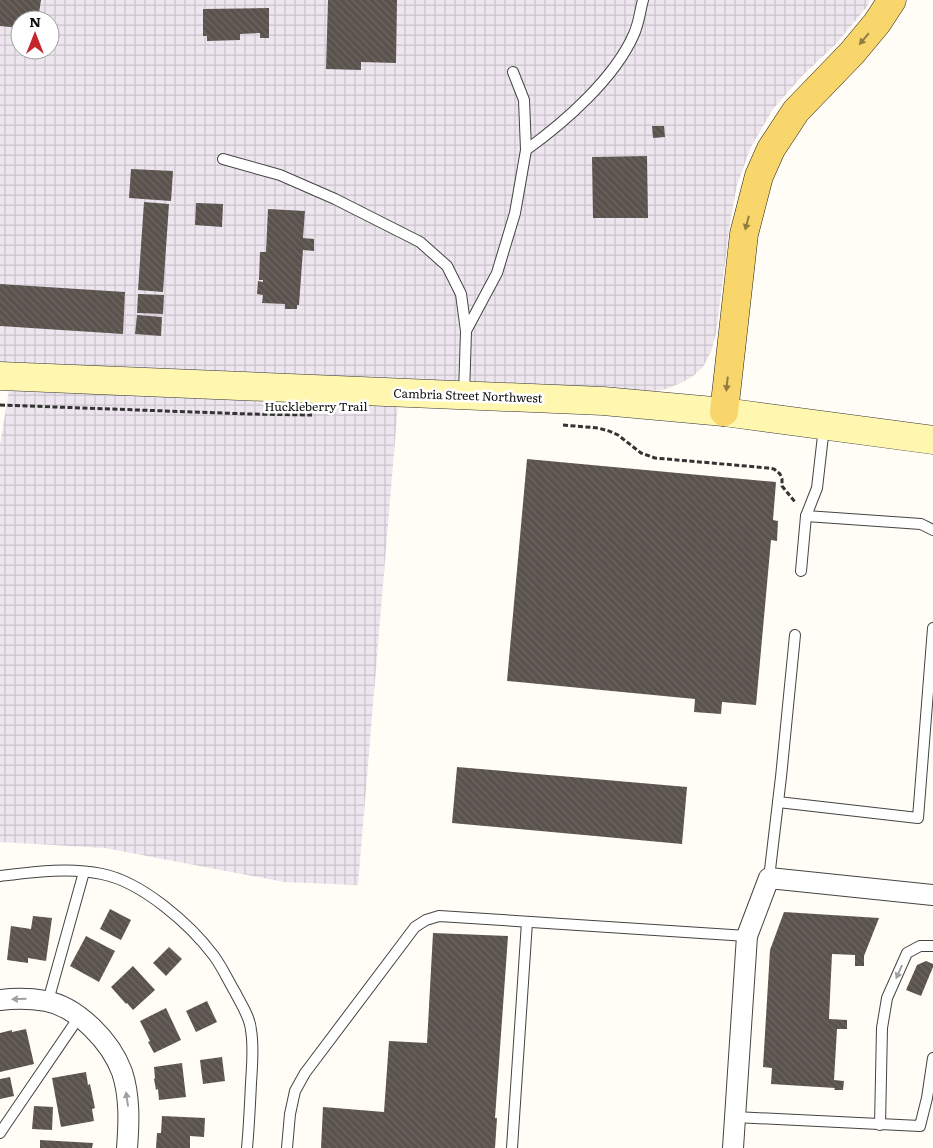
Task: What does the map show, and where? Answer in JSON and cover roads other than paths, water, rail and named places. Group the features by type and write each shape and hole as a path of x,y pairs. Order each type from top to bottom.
{"main road":[{"path":"724,412 744,234 759,176 772,149 796,111 852,53 877,23 892,0"}],"street":[{"name":"Cambria Street Northwest","path":"0,376 602,401 724,412 933,440"},
{"path":"733,1148 747,936 768,878 930,893"},
{"path":"0,1000 22,998 48,1001 79,1017 105,1041 122,1072 129,1112 128,1148"}],"lane":[{"path":"526,150 552,131 588,97 617,64 635,33 643,0"},
{"path":"466,330 497,273 515,213 526,150 524,100 513,72"},
{"path":"223,159 280,175 335,199 420,242 447,266 461,294 466,330 464,395"},
{"path":"801,571 806,516 817,488 824,425"},
{"path":"806,516 921,524 933,530"},
{"path":"778,802 918,818 933,628"},
{"path":"768,878 778,802 795,635"},
{"path":"0,876 68,871 103,874 122,880 142,891 161,904 196,936 214,956 226,976 247,1016 252,1030 247,1148"},
{"path":"48,1001 84,872"},
{"path":"287,1148 290,1114 296,1091 305,1073 415,927 426,920 440,916 747,936"},
{"path":"512,1148 527,922"},
{"path":"880,1125 882,1028 887,998 907,953 920,946 933,946"},
{"path":"0,1133 79,1017"},
{"path":"735,1117 920,1126 927,1098 933,1058"}]}
